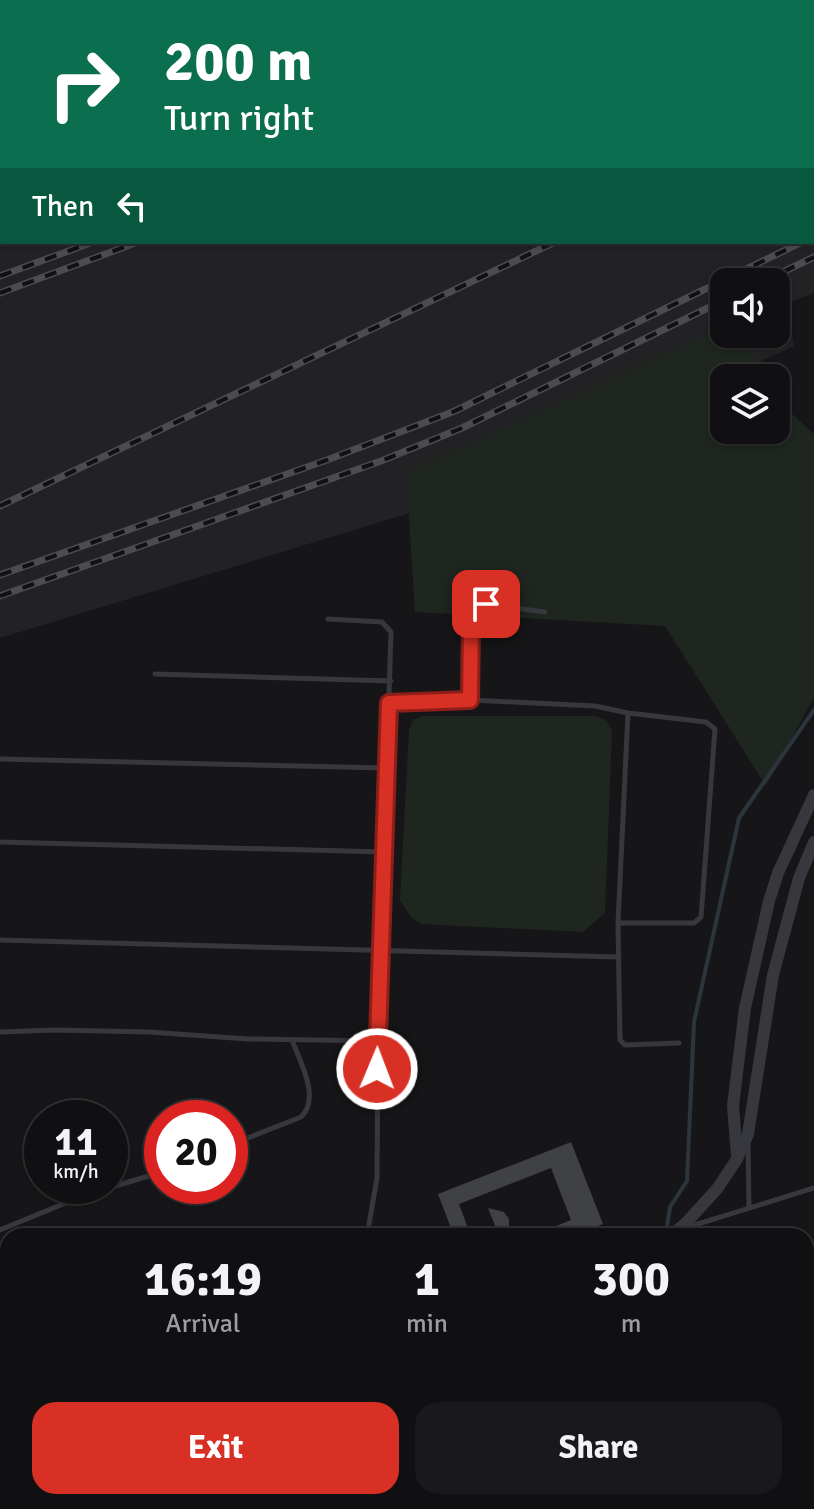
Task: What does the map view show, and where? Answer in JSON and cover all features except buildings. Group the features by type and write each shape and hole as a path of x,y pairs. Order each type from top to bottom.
{"street":[{"path":"737,1159 733,1106 745,1008 774,887 814,795"},
{"path":"679,1228 717,1189 737,1159 748,1134 773,975 795,890 814,842"}],"lane":[{"path":"470,700 471,623 477,609 486,604 545,612"},
{"path":"328,619 373,621 388,627 392,645 378,1041 377,1178 368,1228"},
{"path":"155,674 391,681"},
{"path":"389,703 470,700 595,706 706,722 715,729 701,917 694,923 618,923"},
{"path":"628,713 618,923 617,1020 622,1044 679,1043"},
{"path":"0,759 386,768"},
{"path":"0,842 384,852"},
{"path":"0,940 619,957"},
{"path":"0,1032 55,1030 378,1041"},
{"path":"248,1138 301,1117 308,1110 311,1098 292,1040"},
{"path":"748,1134 749,1207"},
{"path":"5,1228 85,1195 144,1177"},
{"path":"690,1228 814,1188"}],"shaded area":[{"path":"0,244 814,244 814,293 790,302 790,268 710,268 710,348 790,348 755,364 710,364 710,385 479,492 0,638"},
{"path":"790,325 794,346 790,348"},
{"path":"710,333 710,348 747,348 756,364 710,364 710,444 790,444 790,412 814,434 814,697 766,786 665,626 415,612 406,473"},
{"path":"423,716 596,716 607,721 612,731 605,913 583,932 421,924 411,917 400,900 409,729 414,719"}],"waterway":[{"path":"667,1227 670,1207 687,1181 694,1022 739,818 814,710"}],"railway":[{"path":"0,276 88,244"},
{"path":"0,293 133,244"},
{"path":"0,506 551,244"},
{"path":"0,575 327,460 455,411 798,244"},
{"path":"790,269 814,257"},
{"path":"0,596 381,461 462,428 710,307"}],"route":[{"path":"377,1069 389,703 470,700 471,623 477,609 486,604"}]}
